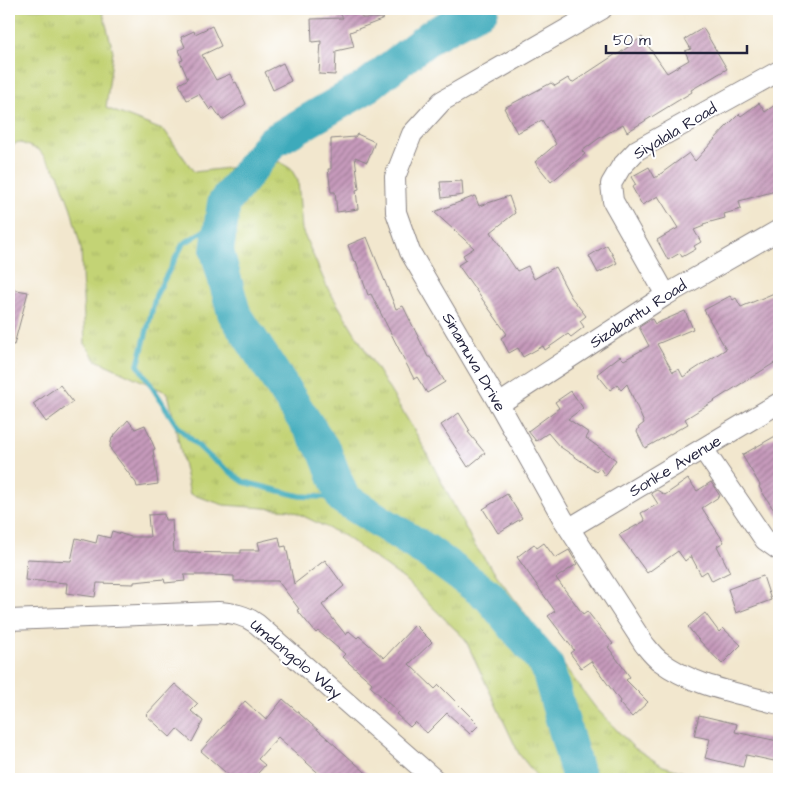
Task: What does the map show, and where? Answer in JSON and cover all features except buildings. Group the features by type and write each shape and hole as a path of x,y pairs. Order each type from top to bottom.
{"street":[{"name":"Sinamuva Drive","path":"602,9 442,101 412,134 395,178 396,212 410,252 500,404 563,519 644,644 658,660 674,671 696,682 779,704"},
{"name":"Siyalala Road","path":"666,295 613,201 611,184 620,168 637,150 779,71"},
{"name":"Sizabantu Road","path":"500,404 666,295 779,230"},
{"name":"Sonke Avenue","path":"570,528 779,404"},
{"path":"703,449 765,540 779,550"},
{"name":"Umdongolo Way","path":"9,620 218,612 243,616 257,624 434,779"}],"green space":[{"path":"9,9 102,9 113,51 106,108 165,131 194,172 280,162 291,169 298,181 302,230 327,287 417,435 475,546 595,707 633,747 663,766 706,779 539,779 519,754 465,639 404,579 344,536 291,510 224,505 190,494 168,393 96,360 85,344 81,248 71,209 58,174 39,150 18,142 9,148"}],"waterway":[{"path":"482,9 431,36 366,87 272,142 224,203 217,251 234,313 325,452 343,498 427,551 489,596 547,666 579,779"},
{"path":"221,220 183,244 156,295 138,365 178,427 211,458 244,482 300,496 343,498"}]}
